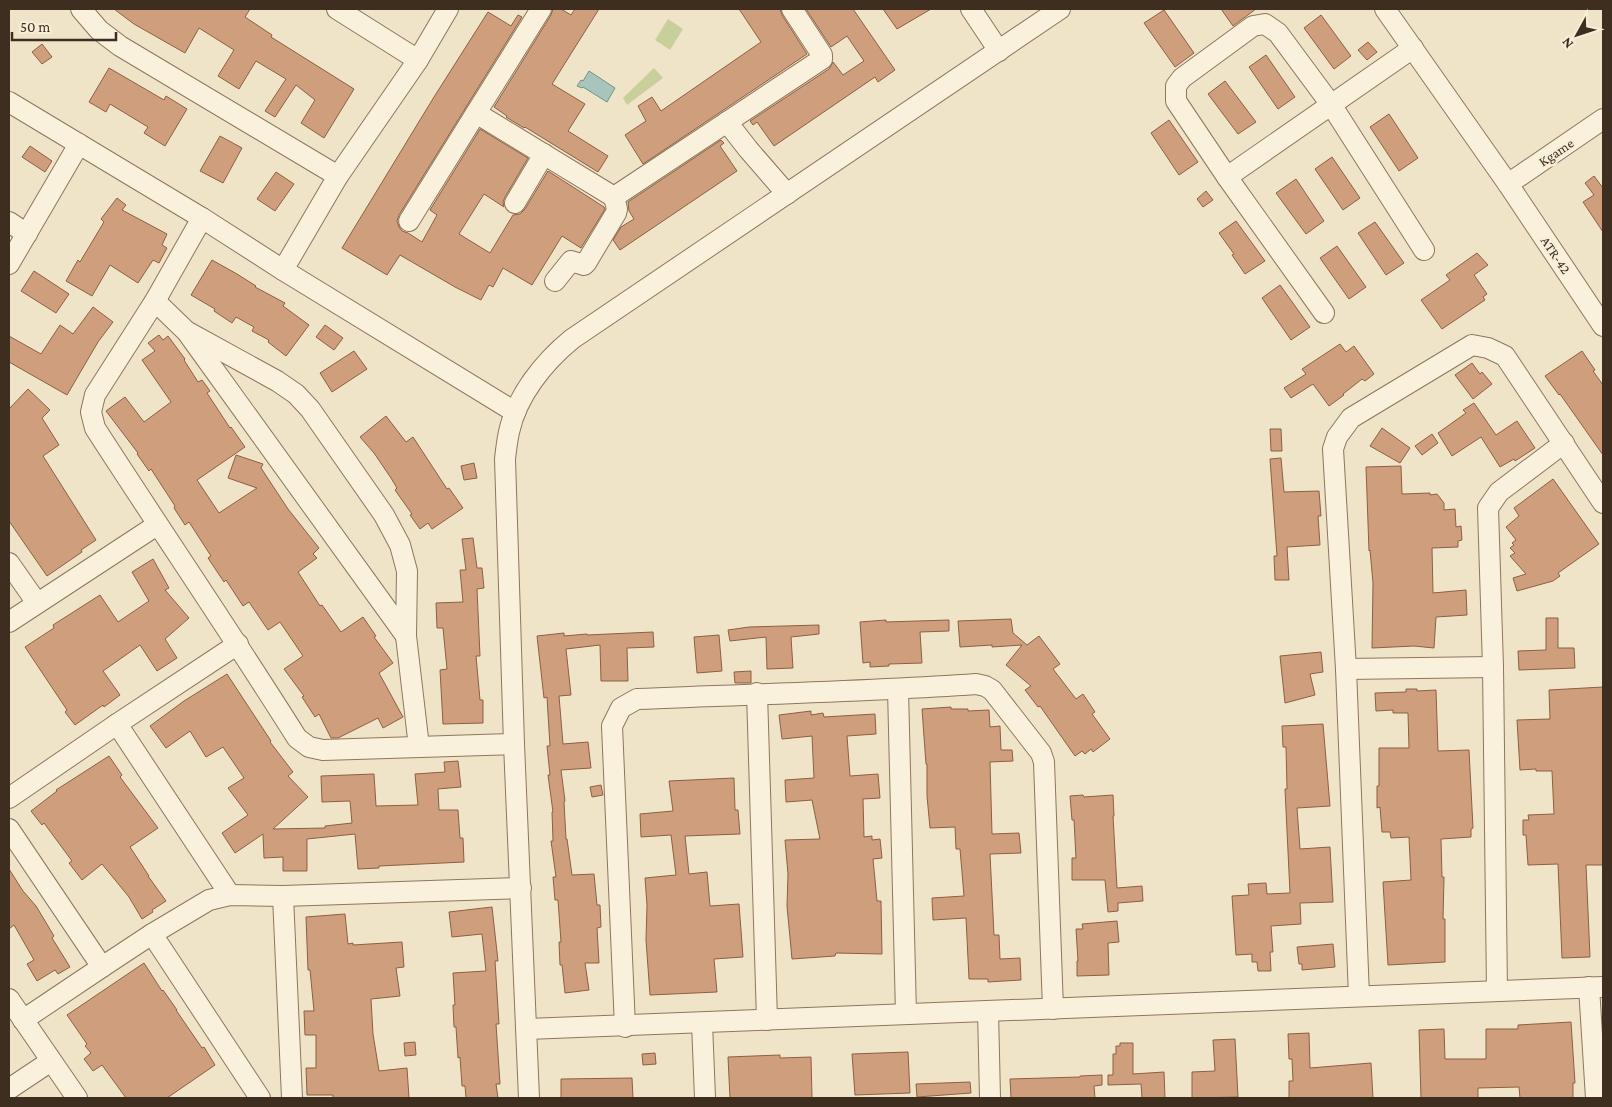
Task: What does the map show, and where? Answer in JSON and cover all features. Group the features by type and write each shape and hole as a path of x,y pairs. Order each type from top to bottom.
{"street":[{"path":"81,9 99,30 120,46 338,176"},
{"path":"337,9 418,60"},
{"path":"283,270 338,176 418,60 448,9"},
{"path":"614,197 823,57 792,9"},
{"path":"970,9 999,51"},
{"path":"529,1098 514,744 505,459 509,432 515,412 530,384 556,352 572,339 1060,9"},
{"name":"ATR-42","path":"1386,9 1508,184 1603,326"},
{"path":"409,221 476,113 535,11"},
{"path":"1324,313 1227,177 1176,101 1176,86 1182,78 1253,26 1266,24 1278,33 1332,106 1424,250"},
{"path":"1227,177 1413,48"},
{"path":"9,102 202,218 283,270 515,412"},
{"path":"476,113 614,197 616,213 586,263 584,265 573,260 571,261 555,281"},
{"name":"Kgame","path":"1508,184 1603,119"},
{"path":"727,122 787,194"},
{"path":"9,264 79,144"},
{"path":"514,203 544,154"},
{"path":"202,218 155,301 95,395 91,412 95,428 238,644 297,738 309,747 323,750 514,744"},
{"path":"9,222 27,234"},
{"path":"155,301 186,331 406,636"},
{"path":"186,331 278,381 296,394 310,409 384,515 400,545 407,571 406,636 419,746"},
{"path":"1359,996 1346,669 1333,449 1337,437 1352,418 1472,345 1488,348 1504,356 1603,502"},
{"path":"1497,991 1493,667 1488,508 1499,492 1564,442"},
{"path":"9,622 158,525"},
{"path":"9,563 37,604"},
{"path":"9,798 238,644"},
{"path":"1346,669 1493,667"},
{"path":"625,1027 612,726 621,708 637,699 757,693 898,689 976,684 992,690 1041,753 1044,762 1054,1009"},
{"path":"898,689 906,1014"},
{"path":"757,693 767,1020"},
{"path":"117,724 230,895"},
{"path":"9,829 102,967"},
{"path":"23,1020 152,934 209,900 230,895 283,896 521,888"},
{"path":"283,896 292,1098"},
{"path":"152,934 260,1098"},
{"path":"527,1030 1596,987 1596,1098"},
{"path":"9,998 77,1098"},
{"path":"988,1011 990,1098"},
{"path":"702,1023 705,1098"},
{"path":"9,1089 51,1061"}],"green space":[{"path":"668,19 683,29 670,50 655,40"},
{"path":"654,68 663,78 627,105 623,98"}],"water":[{"path":"589,71 615,88 607,102 583,87 577,86 581,80 583,81"}],"building":[{"path":"114,9 250,9 245,17 272,35 271,37 354,89 324,138 301,123 315,100 296,85 275,117 265,111 286,79 256,61 239,89 218,76 234,50 199,28 185,53 134,24"},
{"path":"553,9 561,9 571,15 575,9 599,9 552,84 585,104 568,131 608,156 598,172 506,117 494,107"},
{"path":"739,9 780,9 807,54 643,164 625,135 646,121 638,106 652,97 661,111 761,42"},
{"path":"806,9 853,9 895,70 878,82 875,77 774,146 757,122 753,125 750,121 829,69 833,62 843,75 864,61 847,36 831,47"},
{"path":"883,9 931,9 897,29"},
{"path":"1221,9 1256,9 1233,26"},
{"path":"1164,10 1194,53 1175,67 1144,23"},
{"path":"488,12 511,26 518,15 522,17 399,215 397,221 399,227 402,231 422,242 437,215 430,210 480,129 528,158 505,197 504,207 484,194 459,234 490,253 513,215 520,214 525,209 548,171 605,209 581,248 562,236 532,285 503,268 493,287 489,285 481,300 400,255 387,275 342,248"},
{"path":"1321,15 1351,56 1334,69 1304,28"},
{"path":"1368,42 1377,52 1367,60 1358,50"},
{"path":"42,44 52,57 42,64 32,52"},
{"path":"1266,55 1295,97 1278,109 1249,67"},
{"path":"109,68 164,100 166,96 187,109 165,146 144,133 148,127 110,104 106,112 89,102"},
{"path":"1225,81 1256,122 1238,134 1208,94"},
{"path":"1389,114 1418,158 1399,171 1370,127"},
{"path":"1169,120 1198,162 1179,175 1151,133"},
{"path":"220,136 242,148 223,183 200,171"},
{"path":"721,140 724,143 720,146 737,171 620,250 613,240 621,227 634,219 629,211 628,202"},
{"path":"30,146 52,161 45,172 22,157"},
{"path":"1332,157 1360,198 1343,210 1315,169"},
{"path":"276,172 294,184 275,211 257,199"},
{"path":"1594,176 1603,188 1603,232 1583,202 1594,195 1585,183"},
{"path":"1296,179 1324,221 1306,234 1276,193"},
{"path":"1206,191 1213,200 1203,207 1197,199"},
{"path":"117,198 126,205 122,210 167,234 162,245 167,248 159,263 153,260 138,283 110,265 92,296 66,281 104,222 101,219"},
{"path":"1236,221 1265,261 1245,274 1219,233"},
{"path":"1375,222 1404,263 1386,275 1358,233"},
{"path":"1337,246 1366,287 1349,299 1320,258"},
{"path":"1477,253 1488,265 1474,275 1487,294 1483,297 1485,300 1442,329 1421,300 1450,280 1446,275"},
{"path":"212,260 285,303 283,306 309,325 286,356 268,342 269,340 252,331 254,327 236,317 232,323 214,311 215,309 191,295"},
{"path":"34,271 69,294 56,313 21,291"},
{"path":"1280,285 1310,327 1291,340 1262,298"},
{"path":"93,307 113,322 98,342 67,395 9,362 9,336 41,354 60,325 73,334"},
{"path":"325,325 343,338 334,350 316,337"},
{"path":"159,335 163,340 168,336 185,359 198,382 202,380 210,391 207,393 245,447 197,480 219,513 257,488 228,478 236,455 263,464 261,468 288,509 319,548 313,554 317,558 298,572 320,606 322,605 341,632 363,617 376,636 374,637 393,663 379,673 403,717 383,728 378,718 338,738 331,738 319,714 315,717 302,697 304,696 284,669 303,656 280,622 268,630 249,602 243,606 226,580 224,582 208,558 211,556 189,522 185,525 151,469 149,471 138,453 106,411 125,397 144,422 171,402 142,360 155,351 148,343"},
{"path":"1340,344 1346,352 1354,346 1374,374 1365,381 1362,379 1329,406 1313,384 1291,398 1284,388 1306,374 1302,369"},
{"path":"354,351 367,369 332,392 320,373"},
{"path":"1582,351 1603,385 1603,455 1545,376"},
{"path":"1472,363 1480,374 1482,372 1492,384 1473,399 1455,375"},
{"path":"28,389 50,410 42,418 59,445 43,456 96,540 47,576 9,521 9,409"},
{"path":"1474,403 1496,435 1517,421 1535,448 1515,461 1514,459 1500,467 1481,437 1452,456 1438,433 1466,413 1463,410"},
{"path":"386,416 406,442 413,437 447,489 449,488 463,508 432,529 428,523 420,529 395,490 397,488 391,478 374,453 360,437"},
{"path":"1382,428 1410,448 1400,463 1370,446"},
{"path":"1270,429 1281,429 1282,451 1271,451"},
{"path":"1432,434 1438,443 1422,455 1415,446"},
{"path":"1281,458 1284,492 1319,491 1321,516 1318,516 1320,545 1287,547 1289,580 1275,580 1274,556 1277,556 1270,459"},
{"path":"474,463 477,478 464,480 461,466"},
{"path":"1401,466 1402,494 1437,494 1444,503 1444,510 1455,509 1456,527 1461,526 1462,540 1458,541 1458,547 1432,548 1433,593 1466,590 1467,615 1436,617 1434,648 1414,646 1372,648 1373,583 1369,551 1366,467"},
{"path":"1553,479 1599,544 1558,573 1560,576 1553,581 1517,591 1513,578 1526,574 1510,556 1515,553 1510,548 1516,540 1506,527 1519,516 1514,508"},
{"path":"473,538 477,568 482,568 484,588 477,589 480,656 476,656 480,700 483,700 483,723 443,724 440,670 447,669 443,628 437,628 436,603 463,602 460,570 466,570 462,539"},
{"path":"153,559 169,588 165,590 189,618 165,639 177,658 157,671 140,645 103,671 120,695 75,725 25,647 54,628 53,625 100,595 118,622 149,601 132,572"},
{"path":"1546,618 1558,618 1558,648 1574,648 1575,668 1519,670 1518,651 1546,650"},
{"path":"1011,619 1013,633 1027,645 1039,636 1060,664 1053,669 1076,699 1083,694 1095,712 1092,714 1110,739 1093,752 1091,749 1085,754 1082,751 1075,756 1040,706 1038,707 1025,690 1031,686 1006,665 1022,645 960,647 958,621"},
{"path":"886,620 886,622 949,620 949,631 920,632 922,663 889,664 889,666 870,667 870,662 863,663 860,622"},
{"path":"819,625 819,634 791,637 793,668 767,669 766,637 730,641 728,630 749,627"},
{"path":"653,632 654,647 627,648 628,681 601,681 600,645 566,649 571,695 559,696 563,744 588,742 591,768 561,770 565,801 566,839 572,875 594,874 597,905 600,905 601,927 597,928 599,963 585,963 589,990 565,993 562,965 560,965 559,942 561,942 558,900 555,900 553,877 556,877 551,841 553,841 553,812 548,775 550,775 547,746 550,746 547,697 544,698 537,636 564,633 564,636"},
{"path":"719,635 722,671 697,673 694,637"},
{"path":"1321,652 1323,672 1310,674 1315,695 1285,703 1280,656"},
{"path":"751,671 751,683 735,683 734,672"},
{"path":"227,674 270,742 293,772 288,776 308,797 273,829 325,828 325,826 352,823 350,801 322,802 321,776 374,774 376,806 418,805 415,774 445,772 444,762 458,761 461,787 438,789 439,810 458,810 460,838 463,838 464,862 379,866 379,868 358,869 355,834 307,839 307,871 283,871 283,857 264,858 263,834 235,853 222,833 248,815 228,788 244,778 223,747 206,757 190,731 166,748 150,726 184,701"},
{"path":"1603,687 1603,865 1586,865 1590,957 1562,958 1558,864 1528,865 1526,835 1523,835 1523,820 1529,820 1528,815 1554,814 1552,771 1520,770 1517,720 1550,719 1549,690"},
{"path":"1406,689 1417,689 1417,691 1436,690 1438,751 1469,750 1473,828 1471,829 1471,837 1441,839 1442,877 1444,877 1445,962 1388,965 1383,882 1411,880 1409,837 1391,838 1390,832 1382,832 1380,807 1377,808 1379,748 1409,748 1408,713 1393,713 1393,710 1376,711 1375,693 1406,692"},
{"path":"951,707 951,709 968,709 968,711 989,710 990,727 1000,726 1001,750 1012,750 1013,761 990,762 992,834 1019,833 1021,853 990,854 994,935 999,935 1000,959 1020,958 1021,980 988,982 988,979 969,979 966,918 933,920 932,898 964,896 960,849 956,849 955,827 930,828 927,796 927,764 922,709"},
{"path":"811,711 811,715 823,713 824,717 875,714 876,734 847,736 850,776 878,774 880,798 863,799 864,837 872,836 872,840 880,839 882,858 873,859 877,901 881,901 882,954 836,953 835,956 792,959 787,906 788,874 785,840 820,839 812,800 786,802 785,780 814,778 812,736 782,739 779,715"},
{"path":"1323,724 1330,806 1297,808 1300,849 1330,847 1333,902 1300,903 1301,924 1271,926 1273,952 1270,952 1271,971 1258,971 1257,962 1252,962 1252,954 1236,955 1232,896 1249,895 1248,884 1266,883 1267,894 1290,893 1285,789 1287,789 1286,747 1283,747 1282,726"},
{"path":"109,756 122,775 120,777 158,828 130,847 166,901 142,919 129,897 102,864 82,880 69,863 72,861 44,823 42,825 31,811 56,790"},
{"path":"734,778 735,810 738,810 740,834 685,836 689,874 707,872 710,906 739,904 743,957 714,959 717,992 650,995 646,940 647,905 645,878 676,875 671,835 641,837 640,814 673,811 669,781"},
{"path":"601,785 603,795 592,797 590,787"},
{"path":"1083,795 1084,797 1113,795 1117,888 1142,886 1143,901 1118,903 1118,911 1108,912 1105,880 1072,880 1072,858 1076,858 1074,820 1072,820 1070,796"},
{"path":"9,869 23,891 36,906 54,936 52,938 70,967 58,974 55,970 37,981 27,964 34,960 14,925 9,929"},
{"path":"492,907 498,961 495,961 499,1024 496,1024 500,1084 496,1084 498,1098 466,1098 465,1086 462,1086 460,1057 458,1058 456,1027 454,1027 453,973 486,971 482,934 452,937 449,912"},
{"path":"345,914 348,944 402,942 404,967 396,968 400,996 371,999 373,1034 379,1071 407,1068 409,1098 333,1098 333,1095 307,1095 306,1068 316,1068 316,1035 305,1035 304,1011 314,1011 310,970 308,970 306,917"},
{"path":"1117,921 1119,942 1108,943 1109,975 1077,976 1076,929 1083,929 1082,924"},
{"path":"1333,944 1335,967 1302,970 1302,964 1299,964 1297,947"},
{"path":"144,963 215,1065 167,1098 126,1098 102,1065 93,1071 84,1059 91,1053 85,1046 87,1044 67,1015"},
{"path":"1571,1022 1575,1083 1573,1083 1573,1098 1520,1098 1519,1087 1478,1088 1478,1098 1421,1098 1419,1030 1444,1029 1445,1059 1486,1059 1486,1029 1518,1029 1518,1025"},
{"path":"1309,1033 1310,1068 1371,1063 1373,1098 1289,1098 1289,1081 1293,1081 1292,1059 1289,1059 1288,1034"},
{"path":"1235,1039 1238,1097 1192,1098 1192,1072 1215,1071 1213,1040"},
{"path":"415,1042 416,1055 405,1056 404,1043"},
{"path":"1120,1043 1133,1043 1133,1074 1164,1072 1165,1098 1142,1098 1141,1084 1108,1085 1108,1075 1113,1075 1113,1054 1116,1054 1116,1046 1120,1046"},
{"path":"908,1052 910,1093 855,1095 852,1054"},
{"path":"655,1053 656,1064 643,1065 642,1054"},
{"path":"780,1055 780,1058 811,1057 812,1098 730,1098 728,1057"},
{"path":"1102,1075 1102,1085 1094,1086 1095,1098 1011,1098 1010,1079"},
{"path":"632,1078 633,1098 561,1098 561,1079"},
{"path":"970,1082 971,1093 917,1097 916,1084"}]}
